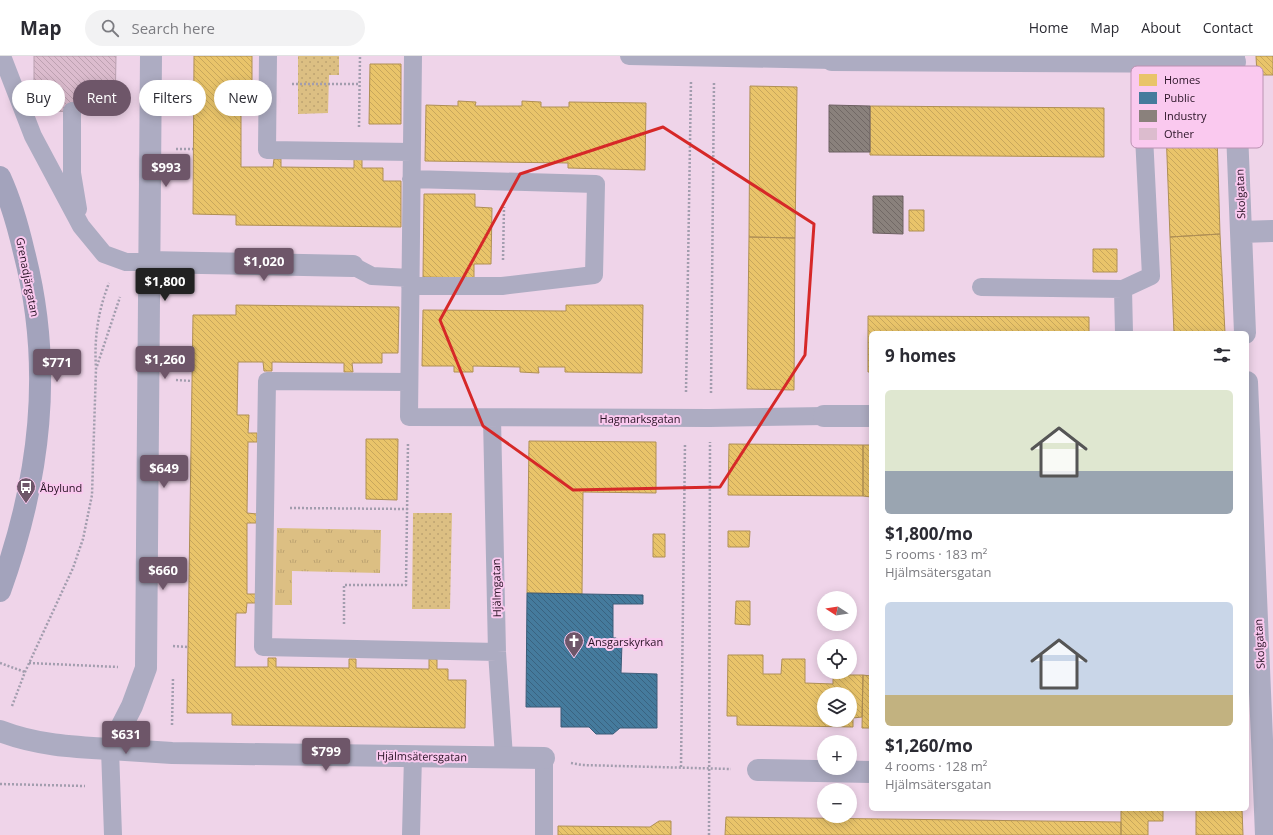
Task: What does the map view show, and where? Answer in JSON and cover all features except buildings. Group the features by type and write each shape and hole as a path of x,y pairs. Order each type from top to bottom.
{"street":[{"path":"110,749 132,706 146,668 148,262 151,56"},
{"path":"832,60 1140,58 1234,59"},
{"name":"Skolgatan","path":"1238,148 1245,331"},
{"name":"Grenadjärgatan","path":"0,177 19,231 31,278 37,318 41,367 40,409 36,453 26,504 0,591"},
{"path":"1241,232 1273,231"},
{"path":"148,262 353,266"},
{"name":"Hagmarksgatan","path":"824,416 869,416"},
{"name":"Skolgatan","path":"1249,464 1262,778 1266,835"},
{"name":"Hjälmsätersgatan","path":"1,731 21,738 60,747 180,753 544,758"},
{"path":"758,770 869,772"}],"lane":[{"path":"2,56 6,71 33,136 81,226 100,250 126,262 148,262"},
{"path":"268,56 268,80"},
{"path":"409,417 413,56"},
{"path":"629,56 832,60"},
{"path":"72,112 72,173 81,226"},
{"path":"268,116 267,150 412,152"},
{"path":"981,287 1123,289 1151,276 1145,148"},
{"path":"353,266 372,276 410,282 502,286 594,275 596,184 504,180 411,179"},
{"path":"1123,289 1124,331"},
{"path":"409,382 267,381 263,647 497,652"},
{"name":"Hagmarksgatan","path":"409,417 824,416"},
{"name":"Hjälmgatan","path":"492,418 497,652 504,757"},
{"path":"110,749 113,835"},
{"path":"411,835 413,756"},
{"path":"544,758 544,835"}],"path":[{"path":"359,151 360,56"},
{"path":"272,84 360,84"},
{"path":"178,149 193,149"},
{"path":"502,286 504,180"},
{"path":"96,368 119,303 126,262"},
{"path":"1,731 25,672 73,568 83,539 92,495 96,368 94,347 99,311 111,278 116,269 126,262"},
{"path":"176,380 192,381"},
{"path":"344,648 344,585 406,585 409,417"},
{"path":"265,508 408,509"},
{"path":"0,662 25,672"},
{"path":"29,663 146,668"},
{"path":"544,758 582,765 709,767 708,835"},
{"path":"0,784 112,785"}],"highlighted area":[{"path":"663,127 814,224 805,355 720,487 573,490 483,426 440,320 520,174"}],"green space":[{"path":"298,56 339,56 339,75 329,75 328,113 298,114"},
{"path":"413,513 452,513 450,609 412,609"},
{"path":"277,528 381,530 380,573 292,571 292,605 275,605"}],"place":[{"name":"Åbylund","path":"26,504"},
{"name":"Ansgarskyrkan","path":"574,658"}]}
